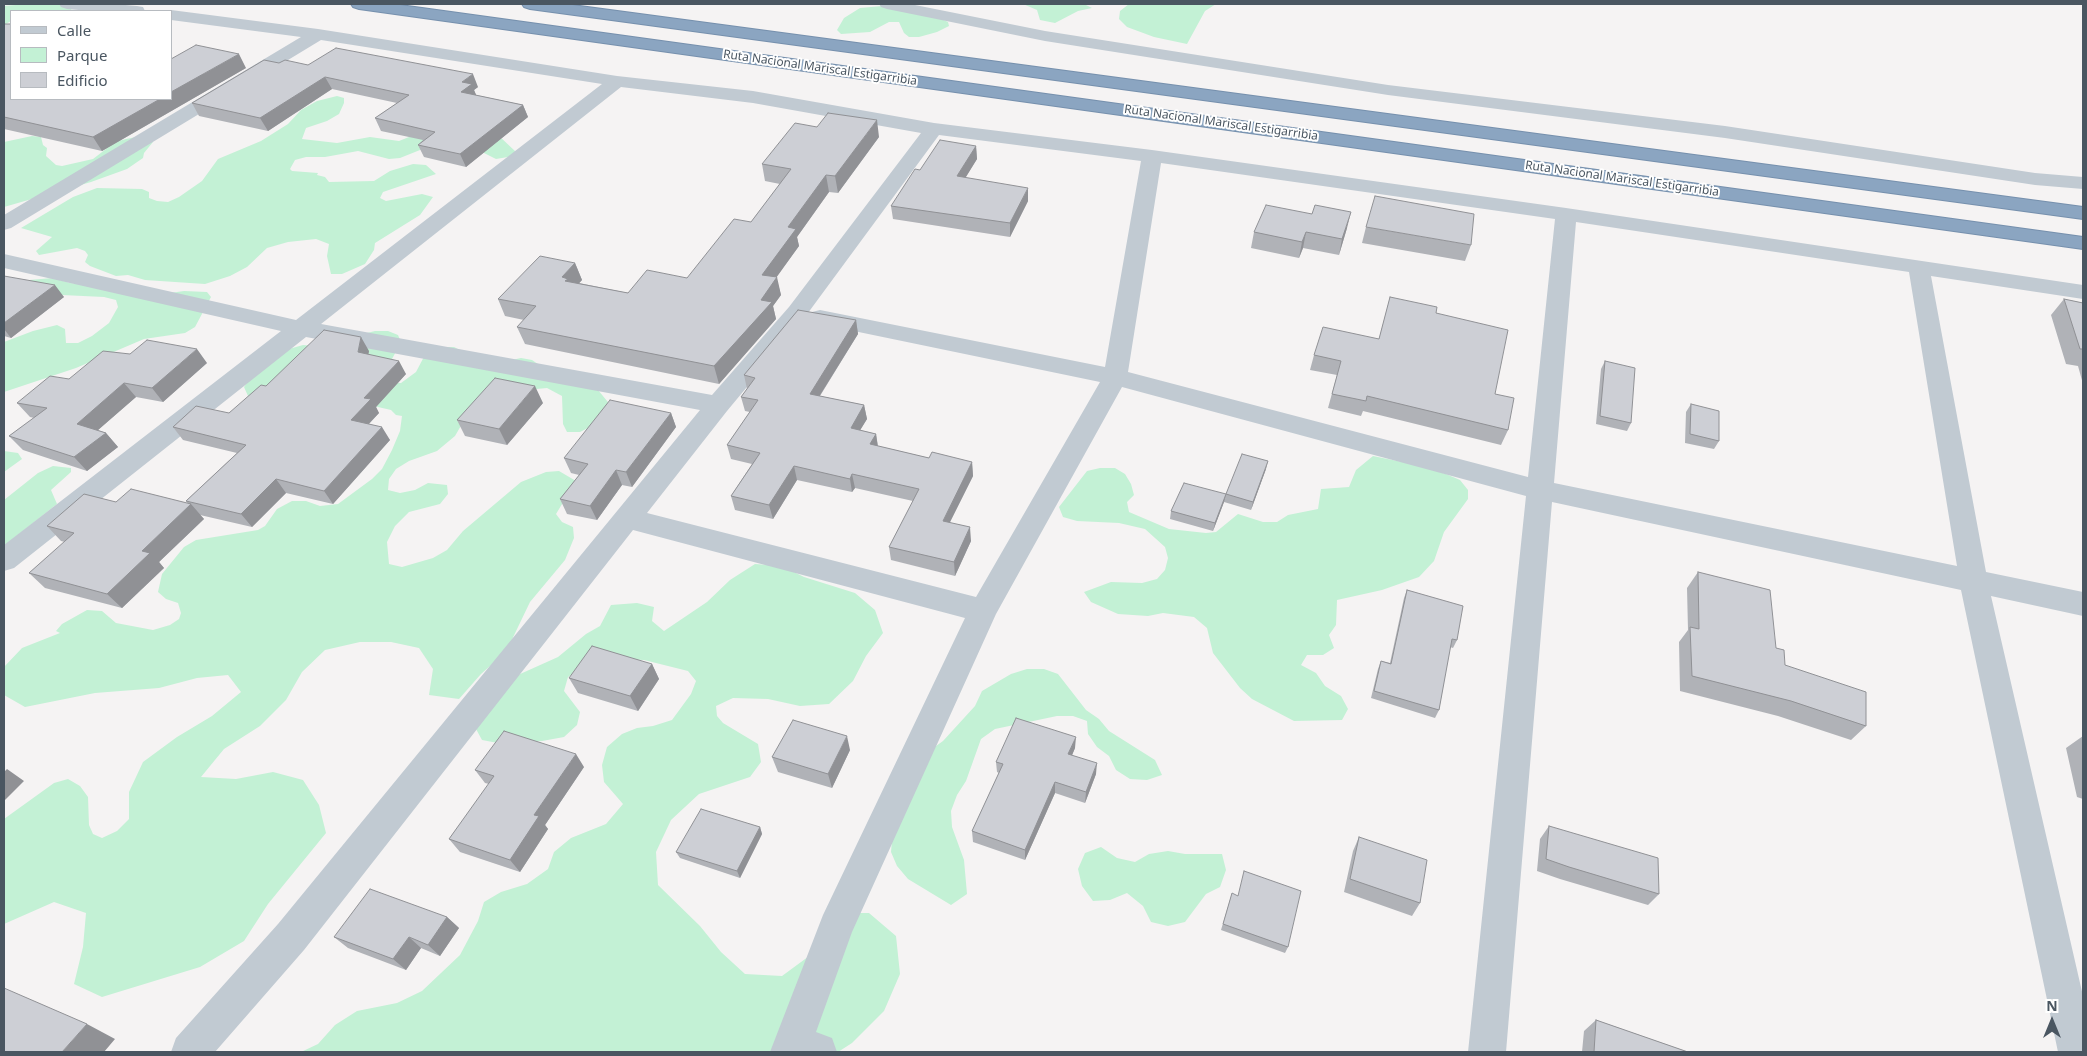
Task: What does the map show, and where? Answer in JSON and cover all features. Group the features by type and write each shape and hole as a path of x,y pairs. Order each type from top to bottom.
{"highway":[{"name":"Ruta Nacional Mariscal Estigarribia","path":"359,4 2083,243"},
{"name":"Ruta Nacional Mariscal Estigarribia","path":"530,4 2083,213"}],"street":[{"path":"67,4 127,10"},
{"path":"887,4 1046,36 1388,90 1724,132 2035,179 2083,183"},
{"path":"172,15 318,34 617,81 753,98 934,129 1152,156 1566,214 2083,292"},
{"path":"4,224 318,34"},
{"path":"4,560 617,81"},
{"path":"190,1052 291,937 718,405 797,312 934,129"},
{"path":"800,1049 836,927 983,611 1115,377 1152,156"},
{"path":"1487,1052 1566,214"},
{"path":"4,261 300,328 718,405"},
{"path":"1919,268 1973,579 2077,1052"},
{"path":"797,312 1115,377 1541,490 1973,579 2083,604"},
{"path":"627,518 983,611"}],"green space":[{"path":"27,4 78,5 72,10 10,10 10,22 4,25 4,6"},
{"path":"904,4 919,8 948,22 949,26 937,32 919,37 909,37 904,33 899,22 889,22 870,32 841,34 837,30 844,18 860,8"},
{"path":"1023,4 1084,4 1092,8 1078,11 1055,23 1040,20 1037,10"},
{"path":"1129,4 1216,4 1205,11 1187,44 1154,37 1127,27 1119,19 1120,11"},
{"path":"337,96 344,98 339,114 327,121 306,128 302,139 337,143 370,137 399,141 409,137 497,134 516,152 508,157 496,159 478,150 430,146 400,158 389,159 358,151 295,160 290,169 292,171 318,173 317,175 325,177 329,182 374,181 390,171 413,164 426,165 436,174 383,192 380,198 386,201 422,194 433,197 420,215 375,243 374,250 365,264 342,274 331,274 327,256 329,244 316,239 288,242 267,248 247,267 230,276 205,284 145,280 128,275 116,276 90,266 85,262 88,255 85,251 77,248 39,255 36,251 52,237 21,228 73,197 97,188 142,189 149,192 149,198 168,202 179,197 202,181 218,159 261,141 288,124 301,110 317,101"},
{"path":"32,136 41,137 43,145 47,148 46,156 56,165 62,166 93,159 115,142 126,139 136,137 150,139 153,142 144,153 143,158 127,169 91,182 4,207 4,142"},
{"path":"53,278 70,283 170,293 184,291 207,292 211,297 195,327 185,333 144,339 76,368 4,392 4,342 33,331 57,325 65,329 66,343 78,343 92,336 109,323 118,307 116,300 104,297 62,295 21,287 29,280"},
{"path":"375,331 388,331 398,335 401,342 392,359 379,374 379,382 401,383 416,372 427,351 441,347 454,347 472,356 507,361 521,358 532,360 557,377 598,390 612,407 592,426 580,432 567,432 563,424 562,396 547,388 526,390 466,417 455,436 437,451 409,461 396,469 389,479 388,490 400,493 415,490 428,483 447,485 448,494 440,504 409,512 395,526 387,542 389,564 402,567 433,558 447,550 463,531 521,482 546,472 559,471 576,481 556,514 562,522 573,527 574,538 565,560 530,602 506,652 481,674 459,699 429,695 433,669 419,648 391,642 360,642 325,650 302,672 286,700 260,726 224,749 201,777 236,779 273,772 303,780 319,805 326,833 268,904 244,941 200,967 102,997 74,984 83,947 86,913 54,902 4,924 4,819 54,783 68,779 80,786 88,797 89,825 93,834 102,838 117,831 129,819 129,792 143,762 177,737 212,716 241,692 228,675 197,678 159,688 95,693 25,707 4,695 4,667 22,648 60,633 56,631 62,624 87,610 102,611 116,623 153,630 170,625 179,619 181,613 178,603 166,599 158,592 162,574 184,547 196,540 258,530 265,526 277,509 292,501 306,501 320,506 338,504 372,479 382,469 392,450 400,431 402,416 396,415 391,410 365,404 256,399 248,396 244,387 257,369 289,349 303,345 315,346"},
{"path":"4,451 18,453 22,459 4,472"},
{"path":"1373,456 1417,465 1460,480 1468,490 1468,499 1444,532 1434,561 1419,577 1382,590 1337,600 1336,625 1329,635 1334,648 1323,655 1307,655 1301,665 1316,673 1325,686 1341,696 1348,709 1342,720 1294,721 1252,699 1240,688 1213,653 1207,628 1194,617 1163,613 1148,616 1118,614 1091,602 1084,592 1111,582 1142,583 1157,579 1165,570 1168,558 1165,547 1145,529 1119,523 1077,521 1063,517 1059,507 1087,471 1100,468 1115,468 1125,474 1131,484 1134,495 1127,502 1129,512 1169,529 1206,533 1216,532 1238,514 1263,522 1277,522 1288,515 1318,509 1321,489 1349,487 1356,470"},
{"path":"53,466 71,468 71,472 51,490 57,504 4,546 4,500 38,473"},
{"path":"755,564 782,566 804,577 855,593 875,610 883,633 866,656 853,681 829,704 800,706 768,699 733,698 716,706 717,716 723,723 758,744 761,762 750,777 699,794 671,820 656,852 658,885 700,926 721,952 745,974 782,976 816,951 833,913 869,913 896,936 900,974 884,1011 852,1043 838,1052 301,1052 318,1044 335,1025 357,1011 397,1003 422,991 460,955 478,921 484,902 501,892 527,884 548,869 554,852 571,838 606,824 623,804 604,782 602,765 607,747 622,734 637,728 653,726 672,720 691,694 696,681 688,671 644,660 596,658 568,677 564,691 580,712 577,725 564,737 503,744 482,740 476,729 509,679 558,657 586,634 600,626 611,605 637,603 654,607 652,621 664,631 707,602 730,580"},
{"path":"1027,669 1044,669 1058,674 1086,710 1099,719 1109,731 1155,760 1162,775 1147,780 1130,779 1116,770 1109,756 1097,747 1088,734 1087,721 1073,716 1057,716 995,729 981,739 966,781 957,795 951,811 952,827 964,860 967,894 951,905 908,879 897,866 891,852 895,804 929,751 943,741 975,706 982,691 1011,674"},
{"path":"1101,847 1117,858 1135,862 1149,854 1168,851 1185,854 1222,854 1226,870 1220,887 1206,894 1185,922 1168,926 1151,922 1143,906 1127,893 1110,900 1093,901 1082,886 1078,869 1085,853"}],"building":[{"path":"4,24 10,24 10,100 158,100 93,137 4,117"},
{"path":"196,45 239,54 172,91 172,58"},
{"path":"336,48 473,74 462,82 472,84 461,92 523,105 460,154 418,145 435,132 375,118 409,95 325,77 260,118 192,103 264,60 279,63 285,60 308,65"},
{"path":"828,113 877,120 835,176 826,175 788,227 796,229 762,275 777,277 761,300 772,302 714,366 517,327 536,306 498,299 540,256 575,263 562,277 568,279 565,281 628,293 647,270 687,278 734,219 751,222 791,169 762,164 795,123 817,127"},
{"path":"940,140 976,146 957,176 1028,188 1010,223 891,206 915,169 920,170"},
{"path":"1375,196 1474,214 1471,245 1366,227"},
{"path":"1266,205 1312,214 1315,205 1351,212 1342,239 1306,232 1302,242 1254,232"},
{"path":"4,276 55,285 4,323"},
{"path":"1390,297 1437,307 1436,313 1508,330 1495,394 1514,398 1508,430 1367,396 1366,401 1332,394 1341,361 1314,355 1323,327 1379,339"},
{"path":"2064,299 2083,303 2083,349 2080,349"},
{"path":"798,310 856,320 810,394 864,405 851,428 876,434 870,444 929,458 932,452 972,462 943,521 970,527 954,562 889,547 919,489 852,474 850,479 794,466 769,505 731,496 760,453 727,445 758,400 741,397 755,378 744,375"},
{"path":"324,330 361,337 358,352 399,361 364,398 371,399 351,420 382,427 324,491 276,479 241,514 186,501 246,445 173,427 196,406 229,413 261,385 266,386"},
{"path":"147,340 197,349 152,388 124,383 77,424 106,433 74,457 9,436 47,408 17,403 50,376 69,379 103,351 130,354"},
{"path":"1605,361 1635,368 1631,423 1600,416"},
{"path":"495,378 535,386 499,429 457,420"},
{"path":"610,400 671,413 626,472 616,470 590,506 560,499 588,464 564,458"},
{"path":"1691,404 1719,411 1719,441 1690,434"},
{"path":"1242,454 1268,461 1253,502 1226,494"},
{"path":"1184,483 1226,494 1215,523 1171,511"},
{"path":"131,489 191,504 142,551 150,553 107,594 29,573 74,533 47,526 84,494 116,502"},
{"path":"1698,572 1770,590 1776,648 1784,650 1785,665 1866,692 1866,726 1791,701 1692,676 1690,627 1699,629"},
{"path":"1407,590 1463,606 1457,640 1452,639 1439,710 1374,691 1381,661 1391,664"},
{"path":"592,646 652,664 630,696 569,678"},
{"path":"1016,718 1076,737 1068,754 1097,763 1086,792 1055,782 1025,850 972,831 1003,764 996,762"},
{"path":"793,720 847,736 828,774 772,757"},
{"path":"504,731 576,754 534,815 539,816 510,860 449,839 494,776 475,770"},
{"path":"701,809 760,827 737,871 676,852"},
{"path":"1549,826 1658,858 1659,894 1546,859"},
{"path":"1359,837 1427,860 1420,903 1350,879"},
{"path":"1244,871 1301,891 1288,947 1223,924 1232,893 1238,896"},
{"path":"370,889 447,917 428,945 409,937 393,959 334,937"},
{"path":"4,988 87,1024 62,1052 4,1052"},
{"path":"1596,1020 1688,1052 1594,1052"}]}
